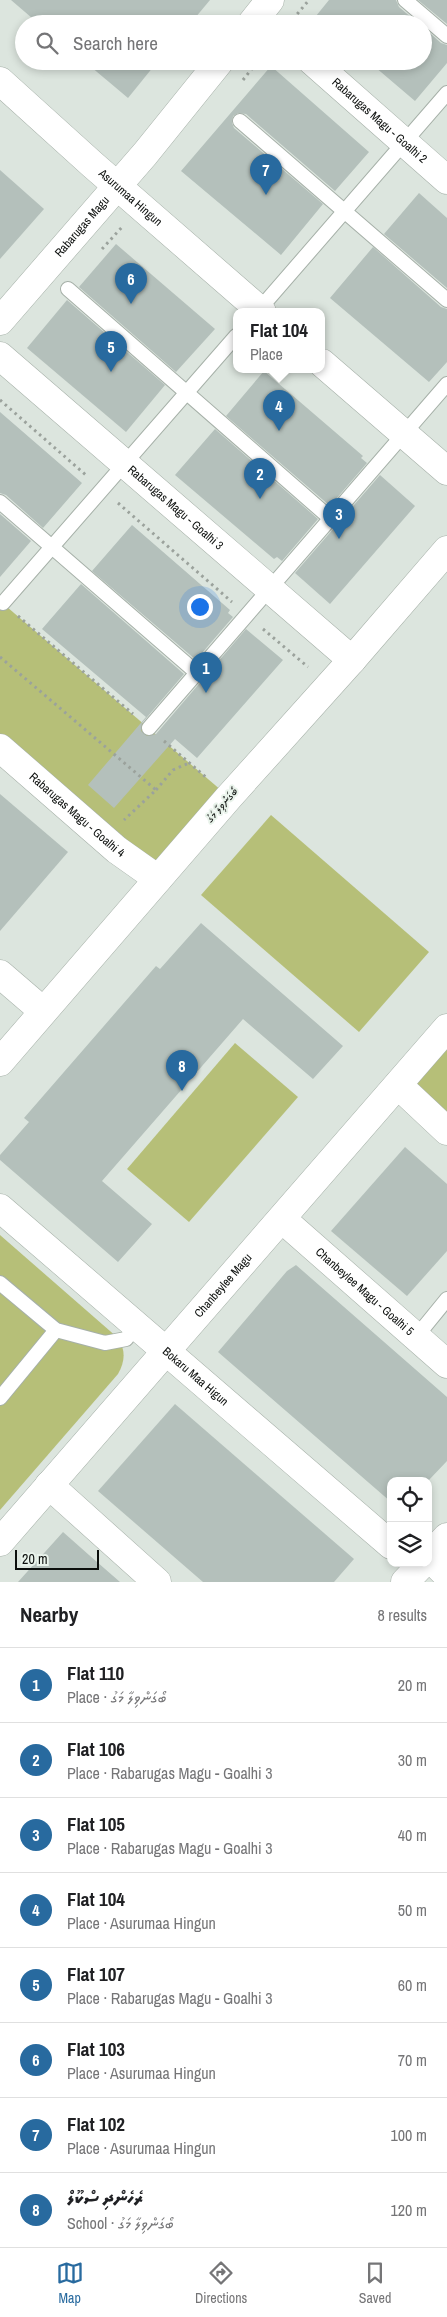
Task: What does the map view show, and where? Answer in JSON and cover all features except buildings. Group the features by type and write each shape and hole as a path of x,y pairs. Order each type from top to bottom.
{"street":[{"name":"Rabarugas Magu","path":"0,321 117,186 213,70"},
{"name":"Rabarugas Magu - Goalhi 2","path":"322,70 447,180"},
{"name":"Asurumaa Hingun","path":"0,80 256,308"},
{"name":"Rabarugas Magu - Goalhi 3","path":"0,356 352,660"},
{"path":"325,366 447,471"},
{"name":"ބޯގަންވިލާ މަގު","path":"0,1062 229,797 352,660 447,550"},
{"name":"Rabarugas Magu - Goalhi 4","path":"0,748 117,850 158,879"},
{"path":"0,974 43,1011"},
{"name":"Chanbeylee Magu","path":"0,1542 447,1028"},
{"path":"398,1085 447,1131"},
{"name":"Bokaru Maa Higun","path":"0,1208 387,1542"},
{"name":"Chanbeylee Magu - Goalhi 5","path":"282,1219 447,1364"},
{"path":"49,1485 157,1582"},
{"path":"432,1552 447,1537"},
{"path":"425,1567 447,1575"}],"lane":[{"path":"405,0 422,15"},
{"path":"432,23 447,36"},
{"path":"262,308 447,93"},
{"path":"240,121 447,300"},
{"path":"68,289 330,518"},
{"path":"2,603 233,339"},
{"path":"149,728 447,384"},
{"path":"0,502 197,673"},
{"path":"0,1283 56,1330 105,1343 126,1340 136,1326"},
{"path":"416,1336 447,1299"},
{"path":"0,1398 56,1330"}],"path":[{"path":"296,15 309,0"},
{"path":"0,400 329,686"},
{"path":"2,603 229,797"},
{"path":"0,657 156,790"},
{"path":"117,850 133,832 123,822 156,790 173,770 190,763"}],"green space":[{"path":"0,601 229,797 158,879 0,748"},
{"path":"271,815 429,952 359,1032 201,895"},
{"path":"447,1028 447,1131 398,1085"},
{"path":"235,1043 298,1097 189,1222 127,1169"},
{"path":"0,1235 118,1338 124,1356 118,1374 0,1510"}],"place":[{"name":"Flat 102","path":"266,195"},
{"name":"Flat 103","path":"131,304"},
{"name":"Flat 107","path":"111,372"},
{"name":"Flat 104","path":"279,431"},
{"name":"Flat 106","path":"260,499"},
{"name":"Flat 105","path":"339,539"},
{"name":"Flat 110","path":"206,693"},
{"name":"ރެހެންދި ސްކޫލް","path":"182,1091"}]}
